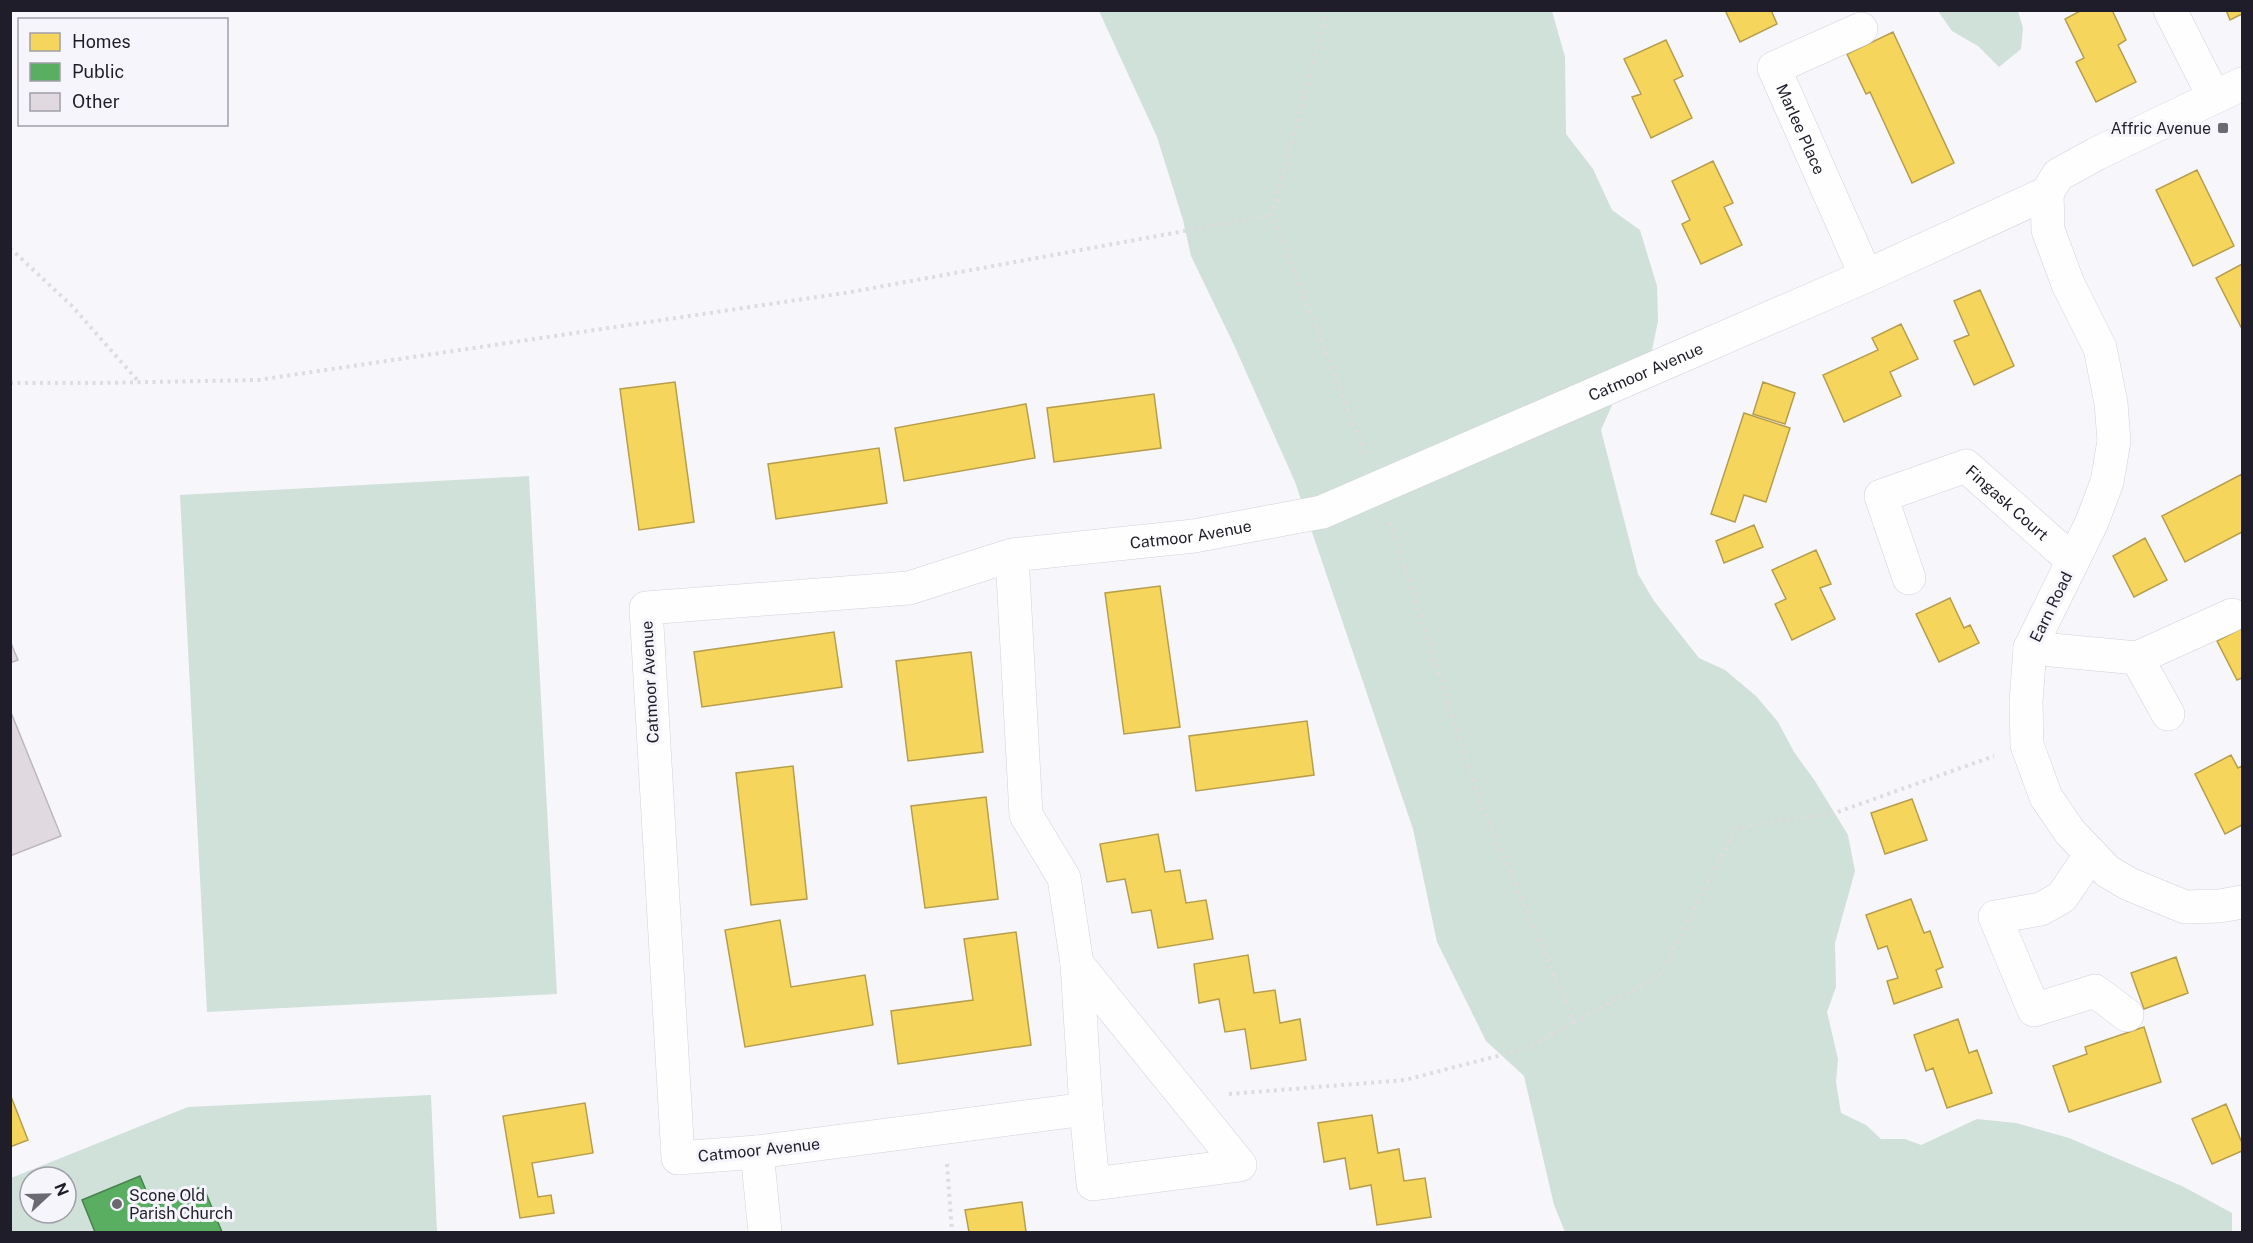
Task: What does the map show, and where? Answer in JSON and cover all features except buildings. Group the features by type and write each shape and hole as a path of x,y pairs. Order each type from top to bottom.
{"street":[{"path":"2170,10 2228,91"},
{"name":"Marlee Place","path":"1861,29 1774,68 1866,276"},
{"name":"Catmoor Avenue","path":"1086,1109 757,1152 678,1158 646,608 909,588 1012,555 1194,536 1322,512 1866,276 2047,193 2058,175 2096,154 2228,91"},
{"name":"Earn Road","path":"2047,193 2048,230 2068,284 2100,348 2111,403 2114,441 2107,482 2092,522 2030,648 2026,745 2046,797 2070,832 2107,871 2130,884 2185,907 2220,906 2242,902"},
{"name":"Fingask Court","path":"1909,578 1881,496 1966,466 2073,561"},
{"path":"1012,555 1026,815 1064,878 1077,964 1093,1184 1240,1164 1077,964"},
{"path":"2030,648 2137,658 2232,615"},
{"path":"2137,658 2168,714"},
{"path":"2091,854 2062,897 2041,909 1995,917 2034,1010 2095,991 2127,1015"},
{"path":"757,1152 765,1233"}],"path":[{"path":"1327,10 1272,215 1379,488 1479,799 1574,1022"},
{"path":"10,382 258,380 851,292 1272,215"},
{"path":"10,248 72,306 139,382"},
{"path":"1185,1098 1405,1080 1528,1048 1659,976 1736,828 1835,813 2026,745"},
{"path":"945,1128 952,1233"}],"shaded area":[{"path":"1099,11 1552,11 1565,57 1566,134 1593,169 1612,210 1640,230 1657,286 1658,321 1652,350 1613,403 1601,430 1638,574 1654,601 1699,658 1725,670 1756,696 1778,722 1794,752 1848,835 1855,871 1835,943 1836,987 1827,1012 1838,1059 1836,1082 1841,1113 1866,1125 1881,1139 1905,1139 1921,1145 1977,1119 2016,1123 2069,1138 2182,1186 2232,1213 2232,1232 1565,1232 1554,1205 1524,1076 1486,1041 1437,942 1413,829 1295,482 1234,345 1191,256 1183,220 1157,137"},
{"path":"1938,11 2018,11 2023,28 2021,49 1999,67 1978,46 1952,31"},
{"path":"529,476 557,994 207,1012 180,495"},
{"path":"431,1095 437,1232 11,1232 11,1178 18,1175 18,1225 78,1225 78,1165 43,1165 188,1107"}],"place":[{"name":"Affric Avenue","path":"2223,128"},
{"name":"Scone Old Parish Church","path":"117,1204"}]}
